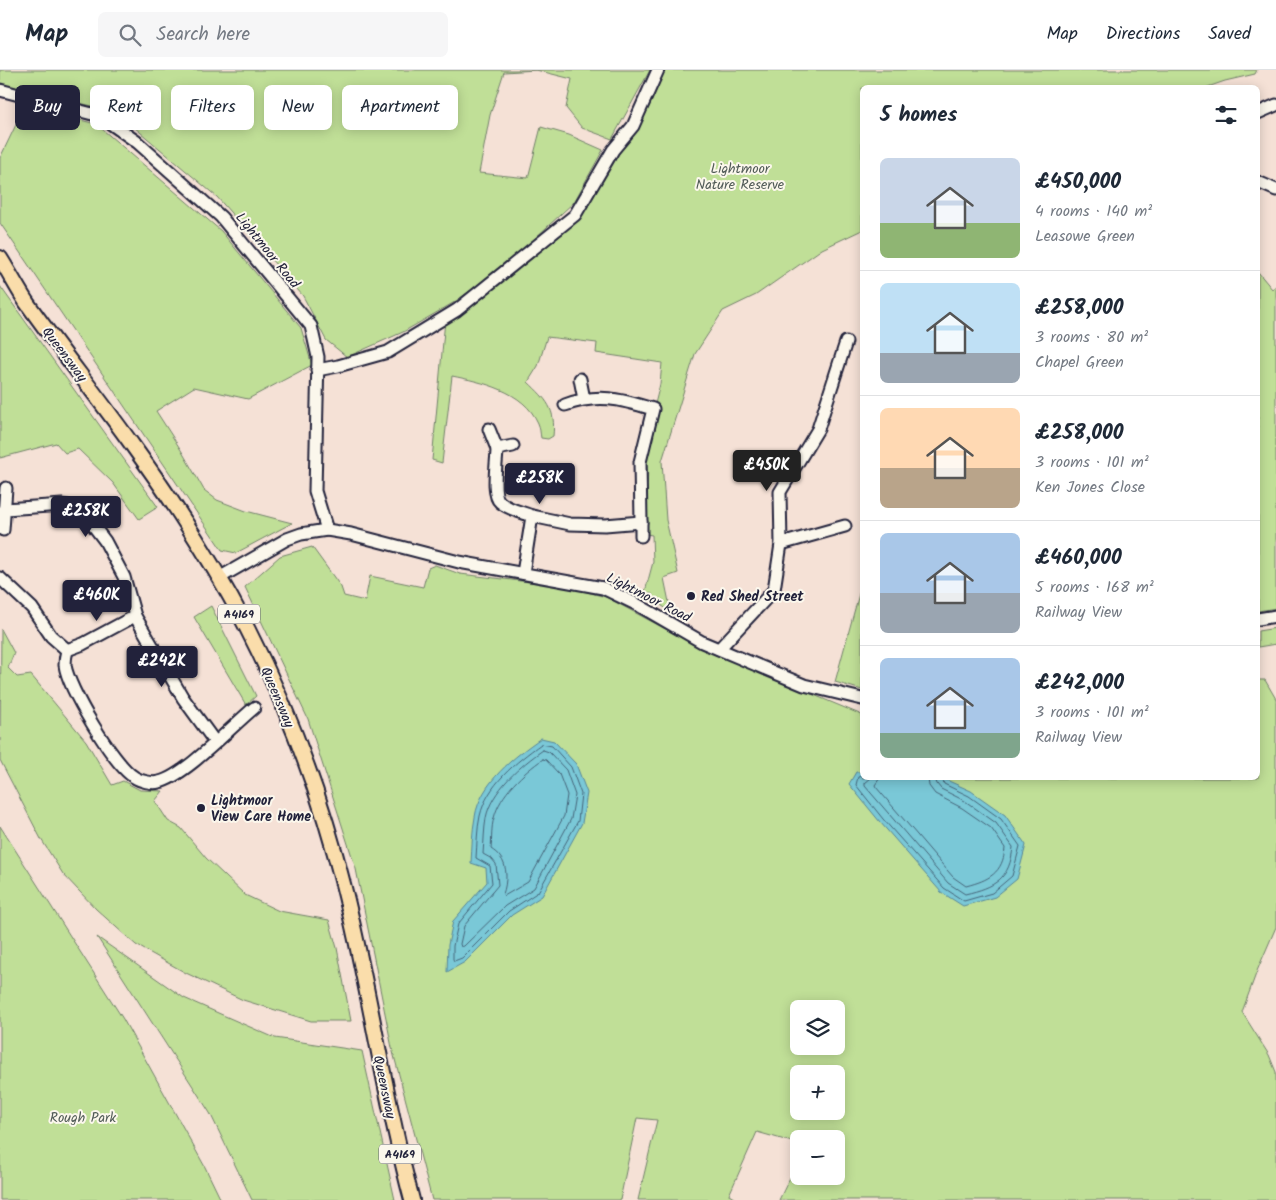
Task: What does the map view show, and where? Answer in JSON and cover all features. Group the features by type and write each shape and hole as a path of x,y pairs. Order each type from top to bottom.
{"main road":[{"name":"Queensway","path":"0,258 25,300 167,494 219,578 266,669 290,722 318,801 344,886 357,942 389,1107 412,1200"}],"street":[{"path":"317,370 388,352 457,310 575,215 613,150 633,126 658,70"},
{"name":"Lightmoor Road","path":"0,90 100,116 137,142 221,217 310,326 318,357 314,491 327,530"},
{"path":"1260,112 1276,105"},
{"path":"1260,183 1276,190"},
{"path":"719,649 774,590 781,544 780,492 818,429 846,342"},
{"path":"580,379 584,399"},
{"path":"565,405 584,399 616,398 652,409 640,462 641,536"},
{"path":"489,429 497,449 496,497 508,507 532,516 570,524 605,525 641,522"},
{"path":"497,449 513,446"},
{"path":"3,530 6,488"},
{"path":"4,509 56,504 73,507 89,520 108,548 124,577 136,616 183,698 215,742"},
{"path":"523,573 532,516"},
{"path":"781,544 845,526"},
{"name":"Lightmoor Road","path":"219,578 287,539 308,532 327,530 351,534 459,562 603,588 638,605 702,642 804,685 860,699"},
{"path":"0,578 32,608 51,636 67,650"},
{"path":"67,650 83,644 136,616"},
{"path":"1260,618 1276,616"},
{"path":"67,650 65,664 78,698 118,762 135,778 153,783 174,777 254,708"}],"green space":[{"path":"0,70 536,70 504,72 490,115 479,173 528,178 541,127 569,135 603,150 574,202 506,265 453,303 403,332 347,357 326,340 303,296 217,197 138,130 161,130 161,85 90,85 90,105 80,103 80,85 15,85 15,89 0,83"},
{"path":"536,70 650,70 612,139 582,128 566,108 572,79"},
{"name":"Lightmoor Nature Reserve","path":"665,70 1257,70 1255,74 1214,85 860,85 860,231 822,249 756,295 723,311 695,354 662,461 666,520 678,573 664,578 671,612 652,599 652,594 645,592 653,562 652,535 646,534 645,491 648,473 645,455 658,406 655,404 660,384 662,363 596,353 597,343 547,337 538,366 528,382 549,406 554,427 553,436 548,439 541,438 539,425 532,412 513,396 489,385 452,376 442,463 432,460 445,320 511,274 565,232 589,203 621,150 635,134"},
{"path":"80,120 90,122 90,130 103,130 221,231 301,328 312,365 248,399 194,387 156,411 204,490 217,500 246,511 292,523 236,553 222,550 0,223 0,158 15,127 15,130 80,130"},
{"path":"1260,274 1272,289 1276,286 1276,608 1260,611"},
{"path":"0,286 158,507 139,519 113,483 78,449 65,453 56,443 0,458"},
{"path":"312,547 341,587 344,596 365,601 370,576 423,587 428,568 435,565 460,574 564,586 606,597 701,648 860,714 860,780 1260,780 1260,680 1265,680 1276,699 1276,927 1242,1012 1269,1055 1276,1072 1276,1200 779,1200 790,1177 790,1185 845,1185 845,1130 790,1130 790,1141 757,1132 729,1195 737,1200 638,1200 657,1120 637,1118 620,1200 432,1200 392,1048 356,869 308,719 245,587 280,556"},
{"path":"860,590 860,689 835,682"},
{"path":"211,606 256,696 246,705 194,617"},
{"path":"1276,628 1276,644 1260,647 1260,631"},
{"path":"1,629 14,653 8,668 17,677 31,675 86,741 112,785 123,781 140,790 163,791 155,801 168,821 181,828 206,858 245,895 279,911 329,920 337,948 351,1021 311,1021 243,1000 186,973 136,945 96,909 63,874 41,839 0,760"},
{"name":"Rough Park","path":"0,826 123,1019 205,1167 221,1200 0,1200"},
{"path":"97,937 184,998 275,1038 362,1051 395,1200 252,1200 210,1113"}],"water":[{"path":"541,738 554,741 576,764 587,793 582,823 542,896 512,915 465,962 447,972 448,945 453,921 487,882 486,868 471,863 473,828 478,805 491,782 500,771"},
{"path":"856,772 860,772 860,780 946,780 971,791 1005,815 1026,845 1017,879 995,897 963,906 941,892 849,784"}],"place":[{"name":"Red Shed Street","path":"691,596"},
{"name":"Lightmoor View Care Home","path":"201,808"}]}
